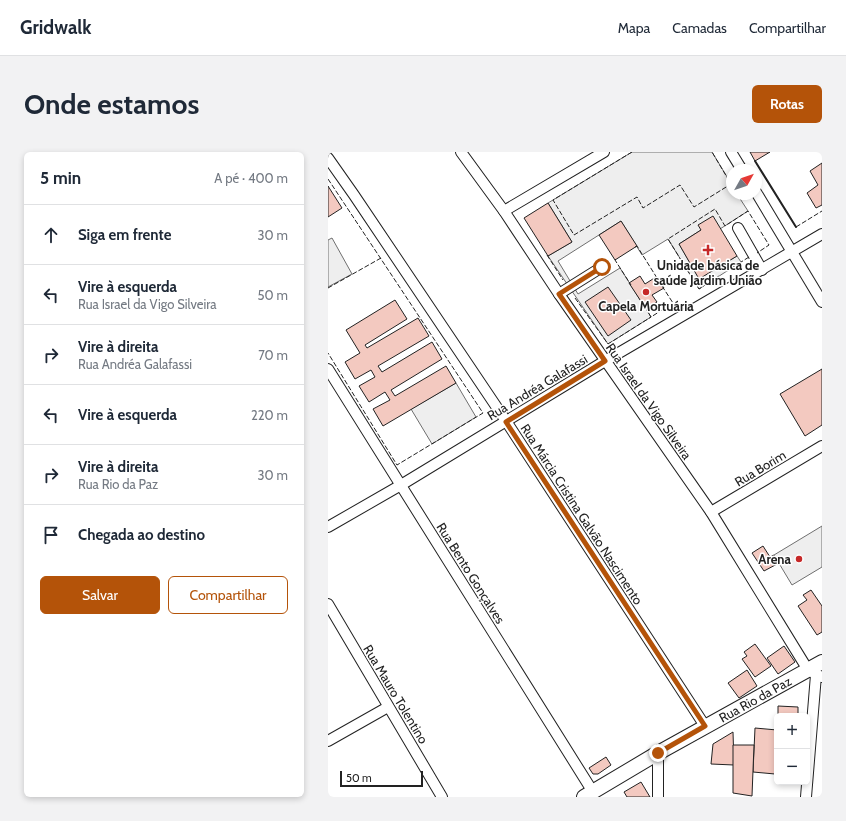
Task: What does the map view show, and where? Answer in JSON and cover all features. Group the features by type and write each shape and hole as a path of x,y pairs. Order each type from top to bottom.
{"main road":[{"name":"Rua Rio da Paz","path":"588,794 705,726 815,674 822,662"}],"street":[{"name":"Rua Israel da Vigo Silveira","path":"461,152 711,512 815,674"},
{"path":"504,212 604,152"},
{"path":"731,152 738,164"},
{"name":"Rua Márcia Cristina Galvão Nascimento","path":"328,158 506,422 705,726"},
{"path":"761,200 822,302"},
{"path":"738,228 762,270"},
{"name":"Rua Andréa Galafassi","path":"328,527 506,422 605,361 822,234"},
{"path":"559,294 602,267"},
{"name":"Rua Bento Gonçalves","path":"328,369 588,794"},
{"name":"Rua Borim","path":"711,512 822,446"},
{"name":"Rua Mauro Tolentino","path":"328,604 442,797"},
{"path":"806,797 815,674"},
{"path":"328,741 388,707"},
{"path":"658,753 658,797"}],"shaded area":[{"path":"632,152 712,152 726,175 726,200 741,200 748,211 720,229 701,230 679,244 699,278 737,256 741,262 699,289 668,239 642,255 621,221 558,261 578,294 620,268 651,317 608,344 548,256 572,242 548,203"},
{"path":"332,238 352,274 328,287 328,240"},
{"path":"456,383 476,417 432,444 411,409"},
{"name":"Arena","path":"822,526 822,567 792,585 774,555"}],"building":[{"path":"750,152 770,152 755,161"},
{"path":"822,163 822,205 816,208 807,193 818,185 810,171"},
{"path":"328,186 342,208 328,217"},
{"path":"548,203 572,242 548,256 524,218"},
{"name":"Unidade básica de saúde Jardim União","path":"713,216 737,256 699,279 679,244 701,230 698,225"},
{"path":"621,221 637,246 615,260 599,235"},
{"name":"Capela Mortuária","path":"640,276 645,284 656,277 664,288 652,295 657,302 646,309 629,283"},
{"path":"608,287 631,320 608,336 585,302"},
{"path":"395,300 407,319 365,345 367,348 418,318 429,336 378,366 382,372 432,342 442,359 391,390 395,396 446,366 456,383 383,426 373,409 390,400 385,392 369,402 359,386 375,377 371,370 355,379 345,362 360,353 346,330"},
{"path":"822,369 822,425 805,436 780,394"},
{"path":"763,546 770,557 774,555 779,563 764,571 752,553"},
{"path":"811,590 822,606 822,632 817,635 798,606 807,600 803,595"},
{"path":"755,644 771,666 755,677 742,659 747,656 744,652"},
{"path":"784,646 795,662 778,674 767,658"},
{"path":"747,670 757,686 739,698 728,683"},
{"path":"778,706 798,707 798,713 778,713"},
{"path":"755,728 774,730 774,774 753,772"},
{"path":"733,732 734,765 711,764 713,744"},
{"path":"733,745 754,745 752,796 733,793"},
{"path":"606,757 611,765 598,774 593,774 589,768"},
{"path":"641,782 650,797 627,797 624,792"}],"fence":[{"path":"632,152 553,200 574,235 637,197 643,208 680,185 694,207 731,184 712,152"},
{"path":"328,179 483,413 397,465 328,353"},
{"path":"719,276 699,289 668,239 715,209 725,226 748,211 769,245 757,253"},
{"path":"796,227 822,211"},
{"path":"635,247 637,246 657,278"},
{"path":"547,255 563,280"},
{"path":"727,271 749,257"},
{"path":"328,288 381,258"},
{"path":"616,259 615,260 631,285"},
{"path":"662,286 673,303 669,305"},
{"path":"575,298 608,344 651,317"},
{"path":"645,307 651,317 662,310"}],"wall":[{"path":"755,161 796,227"}],"place":[{"name":"Unidade básica de saúde Jardim União","path":"708,250"},
{"name":"Capela Mortuária","path":"646,292"},
{"name":"Arena","path":"799,559"}],"route":[{"path":"602,267 559,294 605,361 506,422 705,726 658,753"}]}
